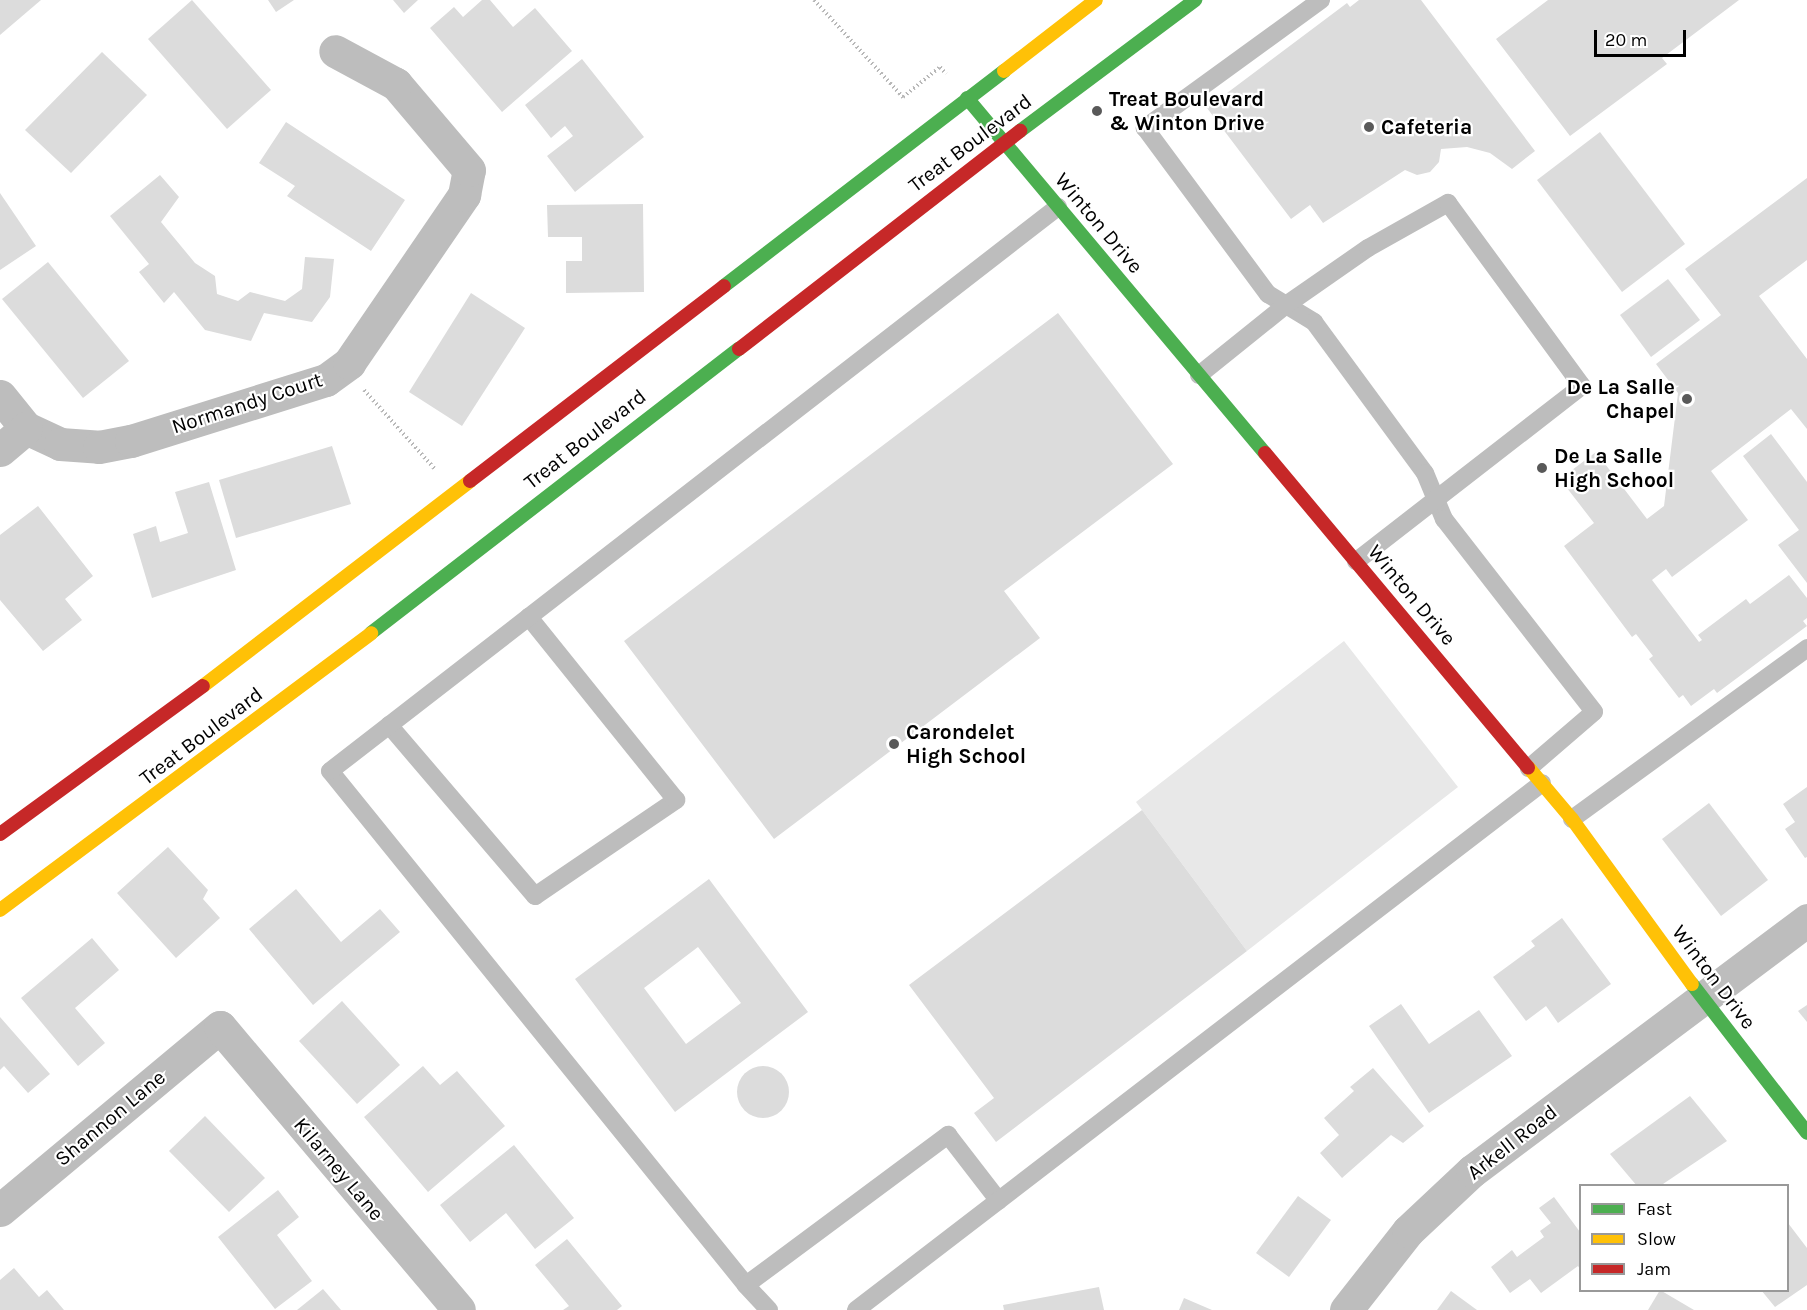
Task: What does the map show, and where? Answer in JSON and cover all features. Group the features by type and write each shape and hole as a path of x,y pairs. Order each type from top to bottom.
{"main road":[{"name":"Treat Boulevard","path":"0,834 208,682 1096,0"},
{"name":"Treat Boulevard","path":"0,910 259,720 1004,143 1195,0"},
{"name":"Winton Drive","path":"967,98 1572,819 1702,998 1807,1133"}],"street":[{"name":"Normandy Court","path":"26,428 60,444 99,447 131,441 326,380 344,367 368,340 465,195 469,170 396,84 335,51"},
{"path":"0,396 26,428 0,450"},
{"name":"Arkell Road","path":"1346,1310 1408,1231 1472,1171 1807,920"},
{"name":"Shannon Lane","path":"0,1210 220,1027"},
{"name":"Kilarney Lane","path":"220,1027 459,1310"}],"lane":[{"path":"1322,0 1145,128 1268,294 1314,322 1425,474 1444,519 1594,712 1528,768"},
{"path":"1199,375 1286,305 1368,248 1448,203 1582,386 1356,561"},
{"path":"770,1310 746,1285 330,771 1058,207"},
{"path":"389,725 535,896 676,800 529,617"},
{"path":"1572,819 1807,648"},
{"path":"856,1310 1542,783"},
{"path":"746,1285 948,1135 999,1200"}],"path":[{"path":"814,0 903,97 940,67 967,98"},
{"path":"344,367 455,492"}],"shaded area":[{"path":"1344,641 1458,787 1247,951 1136,802"}],"building":[{"path":"0,0 41,0 0,35"},
{"path":"192,0 271,90 227,129 148,39"},
{"path":"268,0 294,0 276,12"},
{"path":"393,0 418,0 404,13"},
{"path":"482,0 490,0 513,27 535,8 572,51 502,112 430,28 454,7 463,17"},
{"name":"Cafeteria","path":"1359,0 1421,0 1535,151 1512,169 1490,153 1467,147 1441,149 1439,162 1430,172 1417,175 1405,170 1323,223 1310,205 1291,219 1207,108 1347,3 1350,7"},
{"path":"1548,0 1739,0 1662,58 1667,64 1570,136 1496,39"},
{"path":"102,52 147,95 71,173 25,130"},
{"path":"582,59 644,137 575,192 547,156 573,136 565,126 551,138 525,105"},
{"path":"286,122 405,200 371,251 287,196 295,186 259,163"},
{"path":"1600,132 1685,244 1622,292 1537,180"},
{"path":"160,175 179,197 161,222 195,263 215,276 217,294 238,301 250,292 285,301 302,289 305,257 334,259 330,297 312,322 264,313 251,341 205,330 174,292 164,303 139,272 149,264 110,216"},
{"path":"1807,178 1807,260 1759,296 1807,359 1807,429 1791,409 1711,471 1748,520 1672,577 1666,569 1652,580 1699,642 1702,640 1698,635 1746,599 1750,604 1789,575 1807,598 1807,618 1803,621 1807,626 1717,693 1714,689 1691,706 1683,695 1679,698 1649,659 1653,656 1636,634 1632,637 1564,546 1594,523 1560,479 1596,452 1647,519 1664,506 1678,393 1656,364 1721,315 1685,269"},
{"path":"0,193 36,246 0,270"},
{"path":"643,204 644,292 566,293 566,261 582,261 582,237 548,237 547,205"},
{"path":"48,262 129,361 83,398 2,299"},
{"path":"1668,279 1700,320 1651,357 1620,315"},
{"path":"471,293 525,328 462,426 409,392"},
{"path":"1058,313 1173,464 1004,591 1040,638 774,839 624,641"},
{"path":"1771,434 1807,482 1807,583 1778,545 1799,530 1743,456"},
{"path":"332,446 351,504 236,538 219,480"},
{"path":"209,482 236,570 152,598 133,534 156,526 160,542 188,533 175,492"},
{"path":"38,506 93,576 65,599 82,620 43,651 0,600 0,535"},
{"path":"1807,787 1807,857 1805,858 1785,829 1795,822 1783,804"},
{"path":"1709,803 1768,880 1721,916 1662,839"},
{"path":"1142,810 1247,951 996,1142 974,1113 994,1098 909,985"},
{"path":"168,847 208,890 203,899 220,918 176,958 117,893"},
{"path":"709,879 808,1012 675,1112 575,979","holes":["698,947 741,1003 686,1044 644,988"]},
{"path":"296,889 341,942 380,909 400,932 313,1005 249,929"},
{"path":"1562,918 1611,984 1558,1023 1546,1006 1526,1021 1493,977 1535,946 1531,941"},
{"path":"92,938 119,970 75,1008 105,1043 78,1066 21,998"},
{"path":"342,1001 400,1065 357,1104 299,1041"},
{"path":"1401,1004 1429,1044 1479,1010 1512,1056 1429,1113 1369,1026"},
{"path":"1807,1005 1807,1022 1798,1011"},
{"path":"0,1017 50,1074 28,1093 4,1066 0,1070"},
{"path":"423,1066 440,1085 457,1071 505,1126 428,1192 364,1117"},
{"path":"758,1066 768,1066 777,1070 785,1078 789,1092 785,1106 777,1114 768,1118 758,1118 749,1114 741,1106 737,1097 737,1087 741,1078 749,1070"},
{"path":"1373,1068 1424,1126 1403,1143 1391,1135 1342,1178 1320,1153 1339,1135 1324,1118 1354,1091 1350,1087"},
{"path":"1690,1096 1727,1141 1663,1184 1635,1184 1610,1154"},
{"path":"205,1116 265,1178 229,1212 169,1151"},
{"path":"514,1145 574,1218 535,1249 506,1213 470,1242 440,1205"},
{"path":"278,1190 299,1217 277,1235 312,1281 275,1309 218,1237"},
{"path":"1298,1196 1331,1220 1289,1277 1256,1253"},
{"path":"1554,1197 1579,1231 1579,1268 1578,1266 1541,1293 1530,1279 1510,1293 1491,1267 1512,1250 1517,1257 1544,1237 1540,1231 1551,1223 1539,1208"},
{"path":"1789,1224 1807,1248 1807,1285 1775,1307 1763,1292 1789,1292"},
{"path":"567,1239 622,1306 617,1310 563,1310 569,1306 535,1265"},
{"path":"14,1268 39,1297 47,1290 64,1310 0,1310 0,1280"},
{"path":"1099,1287 1104,1310 1004,1310 1003,1305"},
{"path":"323,1289 341,1310 297,1310"},
{"path":"1451,1291 1477,1310 1437,1310"},
{"path":"1659,1292 1663,1292 1694,1310 1648,1310"},
{"path":"1184,1298 1212,1310 1179,1310"}],"traffic: fast":[{"path":"1020,131 1195,0"},
{"path":"724,286 1004,71"},
{"path":"967,98 1265,453"},
{"path":"371,633 739,349"},
{"path":"1692,984 1807,1133"}],"traffic: slow":[{"path":"1004,71 1096,0"},
{"path":"203,686 470,481"},
{"path":"0,910 371,633"},
{"path":"1528,767 1572,819 1692,984"}],"traffic: jam":[{"path":"739,349 1020,131"},
{"path":"470,481 724,286"},
{"path":"1265,453 1528,767"},
{"path":"0,834 203,686"}],"place":[{"name":"Treat Boulevard & Winton Drive","path":"1097,111"},
{"name":"Cafeteria","path":"1369,127"},
{"name":"De La Salle Chapel","path":"1687,399"},
{"name":"De La Salle High School","path":"1542,468"},
{"name":"Carondelet High School","path":"894,744"}]}
